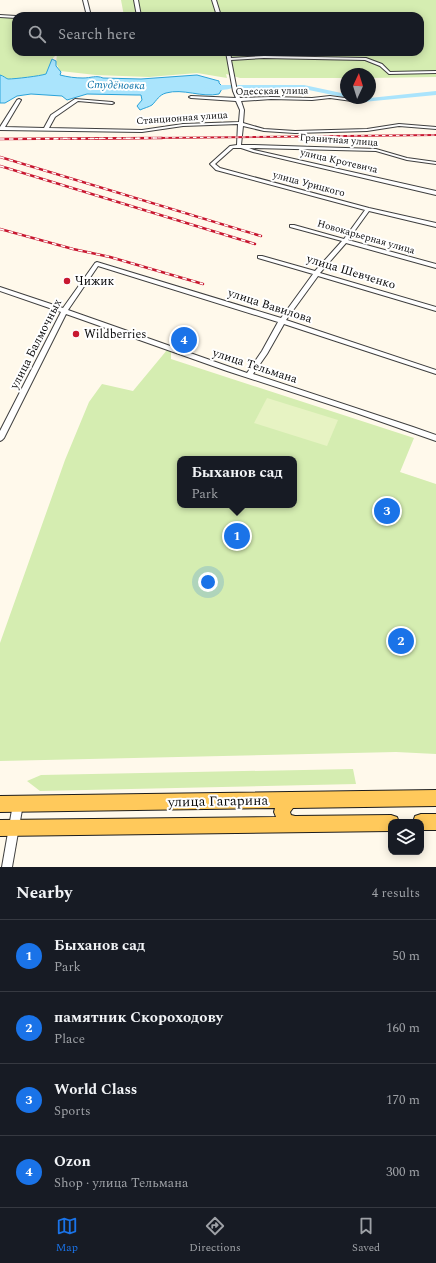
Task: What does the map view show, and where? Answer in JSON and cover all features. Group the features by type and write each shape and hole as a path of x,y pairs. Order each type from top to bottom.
{"main road":[{"name":"улица Гагарина","path":"0,804 436,798"},
{"path":"293,800 285,803 282,812 286,821 295,824"},
{"path":"424,822 436,822"},
{"name":"улица Гагарина","path":"7,828 388,823"}],"street":[{"path":"85,0 88,12"},
{"path":"136,0 138,12"},
{"path":"214,0 218,12"},
{"path":"0,16 12,17"},
{"path":"229,56 238,99 242,110 239,146"},
{"path":"229,59 264,57 366,59 381,65 389,73 436,72"},
{"name":"Одесская улица","path":"191,97 229,100 312,99 330,97 340,98"},
{"path":"1,129 19,100"},
{"path":"46,129 53,116 76,100 112,103"},
{"name":"Станционная улица","path":"1,129 142,131 183,125 241,123 264,130 295,132 367,130 399,126 436,128"},
{"name":"Гранитная улица","path":"239,146 284,146 376,150 407,159 436,163"},
{"name":"улица Кротевича","path":"239,146 252,151 436,193"},
{"name":"улица Урицкого","path":"239,146 232,147 212,164 218,169 368,209 436,225"},
{"path":"249,375 265,352 282,322 316,274 345,241 368,209"},
{"name":"Новокарьерная улица","path":"292,226 436,266"},
{"name":"улица Шевченко","path":"260,256 436,309"},
{"name":"улица Балмочных","path":"0,438 65,310 96,264"},
{"name":"улица Вавилова","path":"96,264 436,372"},
{"name":"улица Тельмана","path":"0,289 65,310 91,321 249,375 405,426 436,438"},
{"path":"7,867 7,828 18,803"}],"green space":[{"path":"121,0 436,0 436,77 376,78 376,68 340,68 340,78 240,78 226,74 227,78 197,73 149,77 96,75 60,71 56,63 57,56 424,56 424,12 123,12"},
{"path":"0,17 12,17 12,56 55,56 52,59 46,74 8,79 0,75"},
{"path":"167,350 171,352 171,359 414,438 400,472 436,484 436,754 396,752 0,761 0,643 65,460 89,402 102,384 133,391"},
{"path":"267,398 338,420 327,446 254,423"},
{"path":"353,769 356,784 40,791 27,781 41,775"}],"water":[{"path":"52,59 56,61 56,66 61,72 60,75 69,77 141,79 197,75 219,81 223,87 219,94 213,95 179,92 166,93 160,96 152,105 140,110 137,106 142,100 141,95 87,94 67,100 62,96 31,94 17,96 5,103 0,103 0,75 8,79 46,74"}],"waterway":[{"name":"Студёновка","path":"207,87 231,87"},
{"name":"Студёновка","path":"238,87 304,87 340,95"},
{"name":"Студёновка","path":"376,99 436,93"}],"railway":[{"path":"130,138 436,135"},
{"path":"0,139 130,138"},
{"path":"53,139 130,138"},
{"path":"130,138 162,138"},
{"path":"0,157 261,236"},
{"path":"0,166 255,244"},
{"path":"0,229 73,249 110,257 203,284"}],"place":[{"name":"Чижик","path":"67,281"},
{"name":"Wildberries","path":"76,334"},
{"name":"Ozon","path":"184,340"},
{"name":"World Class","path":"387,511"},
{"name":"Быханов сад","path":"237,536"},
{"name":"памятник Скороходову","path":"401,641"}]}
